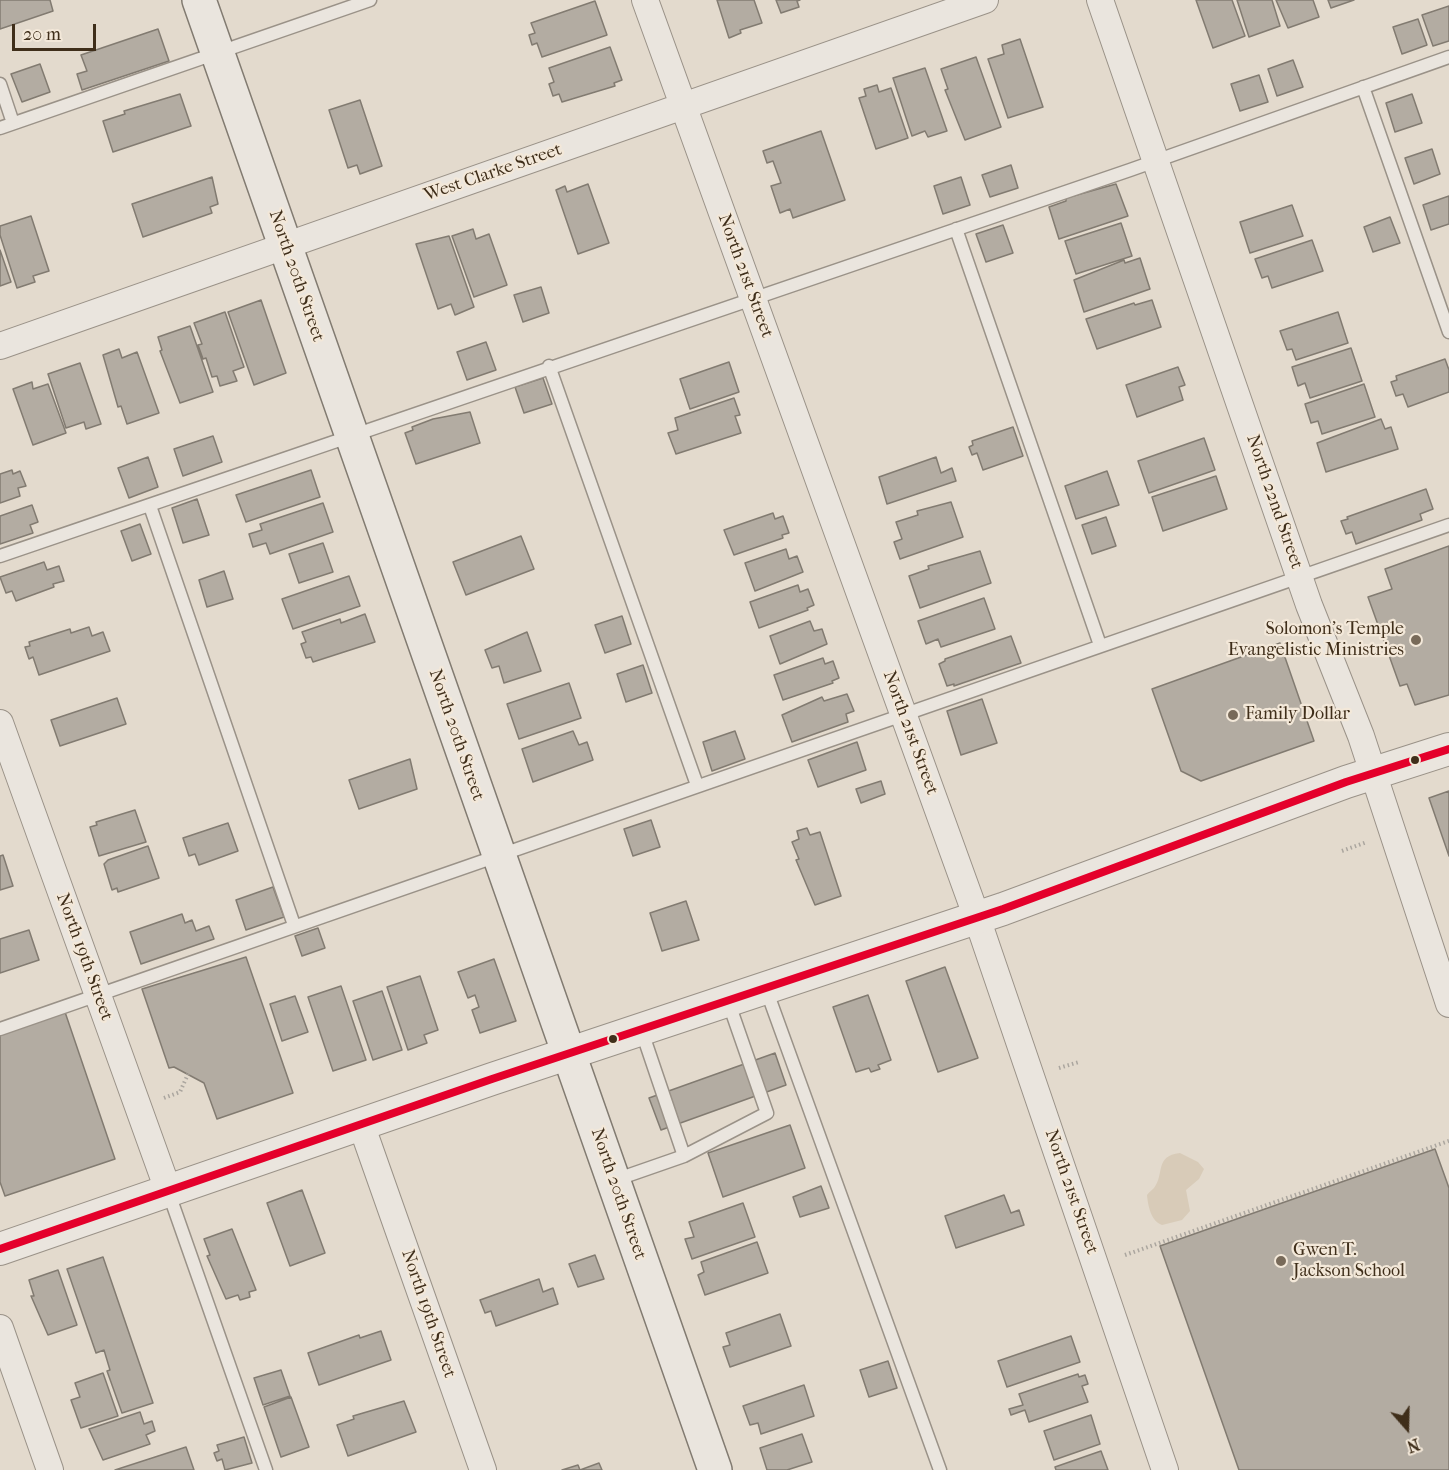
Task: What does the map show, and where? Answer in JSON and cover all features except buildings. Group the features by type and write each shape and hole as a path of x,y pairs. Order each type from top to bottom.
{"main road":[{"name":"North 20th Street","path":"199,0 715,1470"}],"street":[{"name":"North 21st Street","path":"645,0 977,918 1165,1470"},
{"name":"West Clarke Street","path":"0,346 985,0"},
{"name":"North 22nd Street","path":"1100,0 1299,577 1374,774 1449,1004"},
{"name":"North 19th Street","path":"0,723 168,1190"},
{"path":"0,1250 569,1053 977,918 1449,749"},
{"name":"North 19th Street","path":"361,1124 483,1470"},
{"path":"0,1328 50,1470"}],"lane":[{"path":"0,128 370,0"},
{"path":"0,556 150,506 549,366 1156,161 1449,57"},
{"path":"0,84 13,123"},
{"path":"1363,87 1449,332"},
{"path":"956,229 1100,645"},
{"path":"549,366 697,785"},
{"path":"150,506 294,925"},
{"path":"0,1029 1449,525"},
{"path":"765,988 940,1470"},
{"path":"613,1181 684,1156 767,1113 728,1000"},
{"path":"641,1029 684,1156"},
{"path":"168,1190 266,1470"}],"path":[{"path":"1342,851 1367,842"},
{"path":"1059,1068 1079,1062"},
{"path":"164,1098 180,1092 188,1074"},
{"path":"1125,1255 1449,1140"}],"shaded area":[{"path":"1180,1153 1198,1162 1204,1169 1199,1179 1186,1190 1190,1211 1182,1220 1162,1225 1153,1217 1147,1195 1157,1183 1163,1162 1172,1155"}],"transit line":[{"path":"0,1249 492,1079 1003,909 1346,782 1449,749"}],"place":[{"name":"Solomon's Temple Evangelistic Ministries","path":"1416,640"},
{"name":"Family Dollar","path":"1233,715"},
{"name":"Gwen T. Jackson School","path":"1281,1261"}]}
